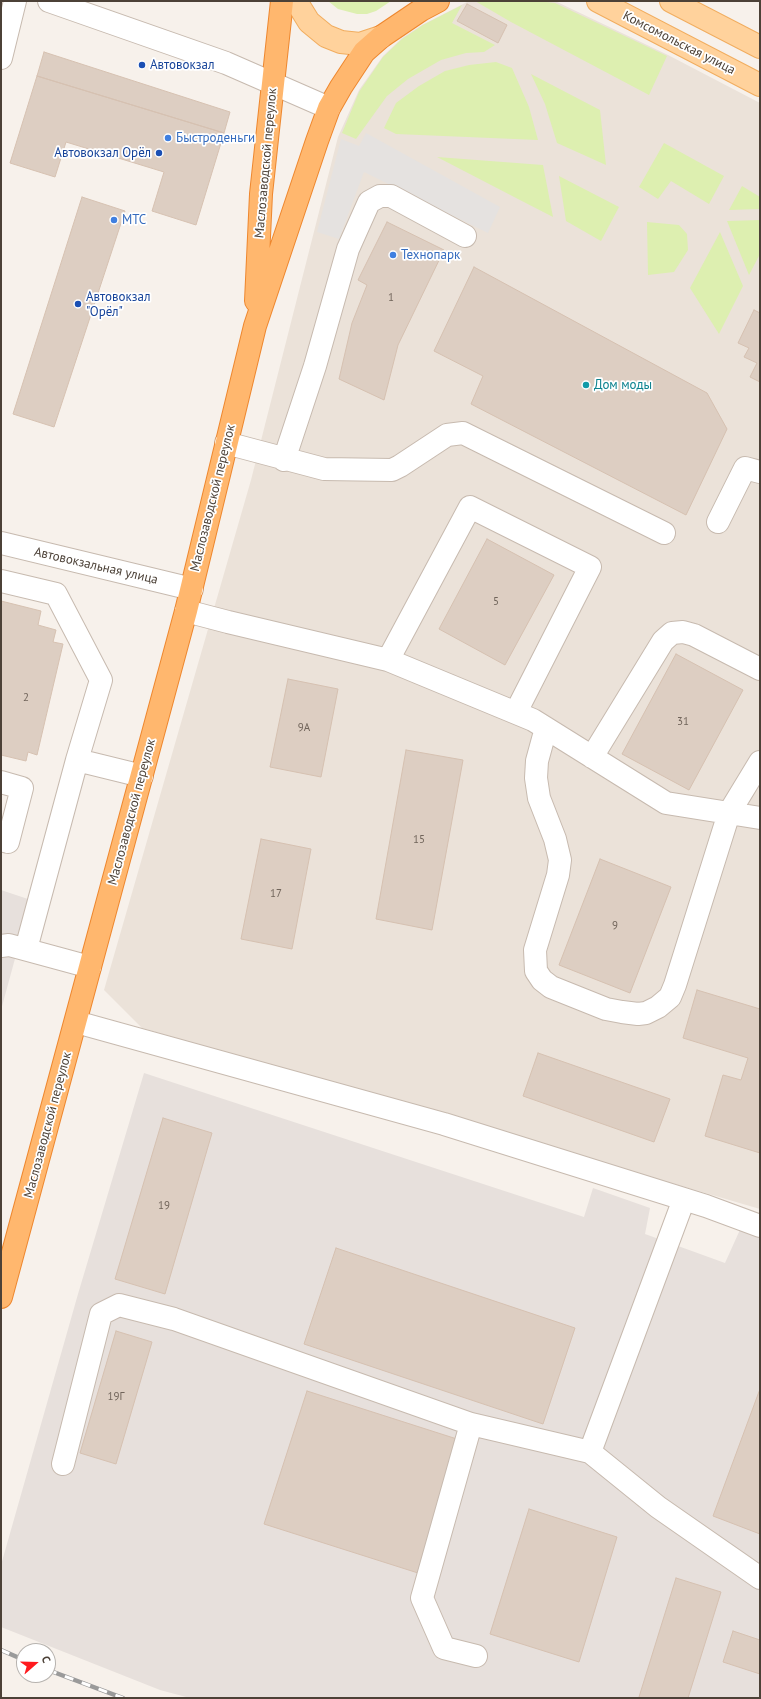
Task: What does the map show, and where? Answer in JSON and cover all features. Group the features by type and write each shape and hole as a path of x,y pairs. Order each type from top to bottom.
{"highway":[{"name":"Маслозаводской переулок","path":"255,326 260,194 282,1"},
{"name":"Маслозаводской переулок","path":"1,1296 192,589 255,326 329,108 364,52 381,37 429,4"}],"main road":[{"path":"296,1 309,22 326,36 341,42 360,44 381,37"},
{"name":"Комсомольская улица","path":"598,1 760,85"},
{"path":"671,1 694,7 760,47"},
{"path":"694,7 708,58"}],"street":[{"path":"1,58 15,1"},
{"path":"49,1 226,63 329,108"},
{"path":"284,460 315,366 348,249 369,202 380,196 390,196 465,236"},
{"path":"226,444 324,470 392,470 447,435 463,434 664,533"},
{"path":"718,522 745,468 760,472"},
{"path":"388,660 470,507 590,567 516,712"},
{"name":"Автовокзальная улица","path":"1,543 192,589"},
{"path":"1,581 56,594 101,680 77,760 26,949"},
{"path":"186,611 388,660 516,712 546,728 666,803 760,818"},
{"path":"592,757 663,641 672,633 683,632 694,635 760,669"},
{"path":"546,728 537,761 536,778 539,798 555,840 560,860 558,875 535,950 536,971 542,980 551,987 606,1009 638,1014 646,1013 658,1007 670,997 729,814 760,762"},
{"path":"77,760 142,776"},
{"path":"1,782 22,788 8,842 1,840"},
{"path":"1,946 9,945 26,949 90,967"},
{"path":"76,1022 444,1124 684,1199 760,1226"},
{"path":"590,1452 684,1199"},
{"path":"63,1464 101,1314 119,1306 174,1319 471,1424 590,1452 658,1507 760,1578"},
{"path":"471,1424 422,1598 444,1648 476,1656"}],"shaded area":[{"path":"469,1 555,1 668,55 760,103 760,1209 142,1028 104,990 251,480 338,137 359,90 383,56 402,38 422,25"},
{"path":"366,133 500,207 488,233 364,172 339,239 317,232 341,139 359,146"},
{"path":"1,890 31,900 1,1010"},
{"path":"144,1073 584,1217 593,1188 650,1208 645,1234 725,1263 748,1212 760,1217 760,1698 190,1698 160,1690 56,1649 56,1643 41,1643 1,1627 1,1565 78,1294"}],"green space":[{"path":"328,1 391,1 376,11 367,14 357,14 338,9"},
{"path":"475,1 538,1 555,3 667,56 649,95 511,22"},
{"path":"462,5 452,23 495,45 484,52 466,53 441,60 408,79 387,96 356,139 342,133 359,92 383,57 402,39 423,25"},
{"path":"496,62 512,68 529,107 538,140 396,134 384,128 396,103 419,86 445,71 469,65"},
{"path":"531,74 600,110 606,165 557,143 545,104"},
{"path":"664,143 724,176 709,204 671,181 658,199 639,187"},
{"path":"437,157 543,165 553,217 518,199"},
{"path":"559,176 619,207 601,241 566,221"},
{"path":"742,186 760,197 760,209 729,210"},
{"path":"760,220 760,254 749,275 727,221"},
{"path":"647,222 679,225 687,234 688,250 674,272 648,275"},
{"path":"720,232 743,286 719,334 690,288"}],"building":[{"path":"467,4 507,25 498,43 457,21"},
{"path":"44,52 230,112 224,133 37,76"},
{"name":"Автовокзал Орёл","path":"37,76 224,133 196,225 152,211 164,172 66,142 55,177 10,163"},
{"path":"82,197 125,211 54,427 13,414"},
{"path":"387,222 444,250 398,345 384,400 339,379 352,323 367,285 358,280"},
{"name":"Дом моды","path":"474,267 707,393 727,429 686,515 471,404 483,376 434,351"},
{"path":"754,310 760,313 760,382 750,377 757,363 744,357 749,348 738,343"},
{"path":"487,539 554,575 505,665 439,629"},
{"path":"1,601 41,611 38,625 56,630 53,642 63,644 37,755 28,752 26,761 1,755"},
{"path":"676,654 743,690 689,790 622,754"},
{"path":"288,679 338,689 321,777 270,767"},
{"path":"406,750 463,760 432,930 376,919"},
{"path":"261,839 311,849 292,949 241,939"},
{"path":"600,859 671,887 630,993 559,965"},
{"path":"697,990 760,1009 760,1153 705,1136 723,1075 741,1080 748,1058 683,1038"},
{"path":"538,1053 670,1099 654,1142 523,1096"},
{"path":"163,1118 212,1133 165,1294 115,1279"},
{"path":"336,1248 575,1328 543,1424 304,1344"},
{"path":"116,1331 152,1342 116,1464 80,1453"},
{"path":"760,1389 760,1534 713,1516"},
{"path":"307,1391 460,1440 418,1573 264,1524"},
{"path":"529,1509 617,1537 579,1662 490,1634"},
{"path":"676,1578 721,1592 688,1698 642,1698 639,1697"},
{"path":"733,1631 760,1640 760,1674 723,1662"}],"railway":[{"path":"1,1650 16,1657"},
{"path":"56,1673 123,1698"}],"place":[{"name":"Автовокзал","path":"142,65"},
{"name":"Быстроденьги","path":"168,138"},
{"name":"Автовокзал Орёл","path":"159,153"},
{"name":"МТС","path":"114,220"},
{"name":"Технопарк","path":"393,255"},
{"name":"Автовокзал \"Орёл\"","path":"78,304"},
{"name":"Дом моды","path":"586,385"}]}
